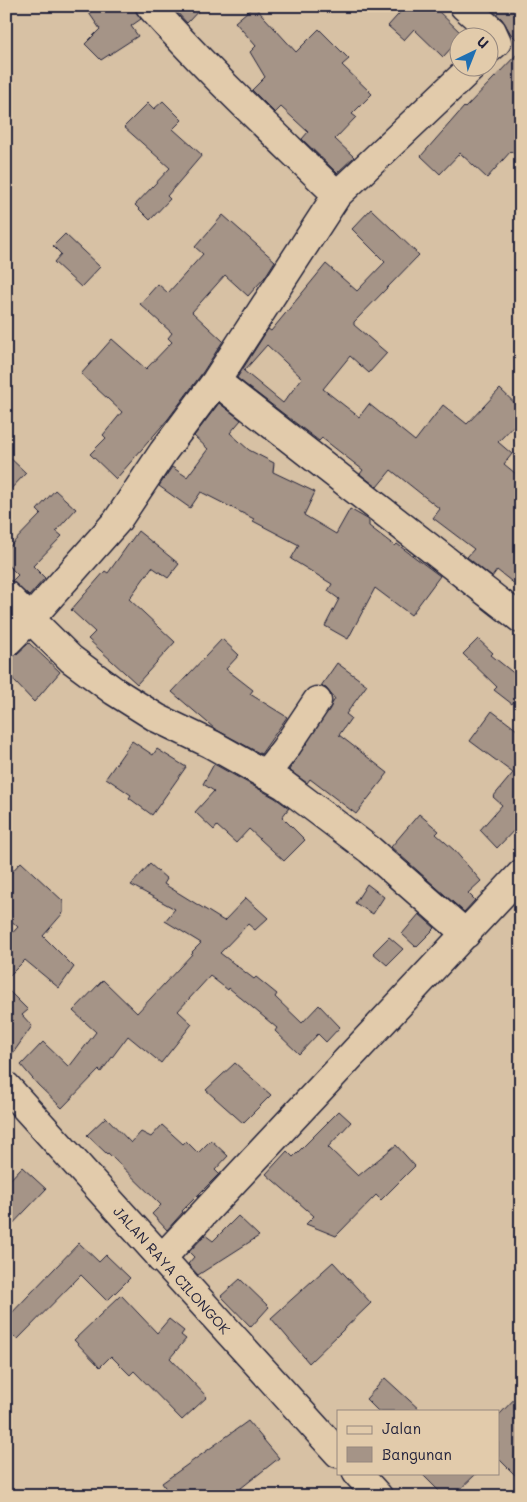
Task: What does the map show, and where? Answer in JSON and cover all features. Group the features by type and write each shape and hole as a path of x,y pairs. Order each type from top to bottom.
{"main road":[{"path":"150,6 226,88 337,195"},
{"path":"464,6 489,28"},
{"path":"6,643 31,618 117,521 162,452 216,382 337,195 460,78"},
{"path":"216,382 521,619"},
{"path":"6,595 72,658 114,691 157,718 211,744 284,785 370,850 466,934"},
{"path":"265,775 317,701"},
{"path":"161,1259 521,874"},
{"name":"JALAN RAYA CILONGOK","path":"10,1099 161,1259 337,1452"},
{"path":"358,1474 378,1496"}],"building":[{"path":"99,6 135,6 135,10 141,19 131,26 138,36 101,60 85,44 100,29 89,13"},
{"path":"178,6 203,6 187,23 175,10"},
{"path":"254,6 296,52 319,29 349,59 342,65 372,94 352,114 356,117 335,139 354,157 337,173 302,139 308,132 281,107 275,113 252,90 265,77 250,52 256,46 235,22"},
{"path":"406,6 433,6 456,28 450,28 450,49 443,57 414,29 404,40 388,26"},
{"path":"488,6 521,6 521,44 511,34 502,19"},
{"path":"521,50 521,160 511,151 487,178 460,153 440,174 421,156 464,107 494,78 500,78 500,72"},
{"path":"163,101 182,120 173,129 202,155 167,196 170,199 150,220 135,205 170,168 124,127 148,103 154,109"},
{"path":"371,209 419,255 354,322 354,325 387,353 369,373 350,356 323,389 359,417 369,404 415,441 443,405 467,424 500,389 521,409 521,418 498,442 512,454 504,464 521,478 521,589 497,570 492,577 467,557 474,549 433,518 440,509 391,470 377,487 360,474 363,470 322,438 319,441 237,378 268,329 271,331 326,264 357,291 385,262 352,229","holes":["267,345 302,378 283,403 244,371"]},
{"path":"223,215 275,261 265,277 248,296 225,275 192,312 223,341 203,372 168,419 116,479 90,454 106,438 103,435 122,412 81,374 112,339 146,369 172,342 168,338 172,333 140,304 158,284 168,293 203,254 195,247"},
{"path":"65,234 100,267 81,287 54,262 61,254 53,246"},
{"path":"219,403 241,420 230,433 249,450 274,463 273,472 315,492 304,515 336,534 350,509 369,520 369,526 395,546 397,544 440,576 411,615 375,588 348,639 325,626 339,599 328,591 332,584 291,559 299,545 201,492 190,508 159,486 172,467 187,477 208,449 194,436"},
{"path":"6,454 26,473 6,494"},
{"path":"55,490 76,509 56,531 62,536 33,566 45,578 29,596 12,581 18,575 6,563 6,550 41,514 37,510"},
{"path":"138,531 179,564 168,578 152,567 129,599 175,642 137,684 88,639 95,632 71,610 105,571 108,573"},
{"path":"222,639 239,655 226,669 253,690 250,694 287,717 261,754 215,729 172,692"},
{"path":"478,639 493,653 491,655 521,679 521,691 512,704 494,690 497,687 463,654"},
{"path":"29,643 60,672 34,702 14,681 6,661 6,658 17,654"},
{"path":"337,663 367,685 346,714 351,718 339,735 388,773 356,814 310,779 307,783 289,770 335,699 326,688 321,686"},
{"path":"492,711 521,733 521,823 497,848 480,830 502,805 493,797 513,773 470,741"},
{"path":"132,741 153,755 157,749 186,767 152,815 129,798 131,795 106,778"},
{"path":"214,764 275,798 289,808 282,817 305,840 284,861 249,829 236,843 217,826 214,830 195,812 214,791 203,784"},
{"path":"419,814 439,831 436,834 454,850 481,881 468,893 475,900 464,912 391,847"},
{"path":"21,862 63,901 63,913 43,936 74,967 59,988 25,960 6,979 6,940 18,927 6,916 6,878"},
{"path":"150,864 167,879 164,884 224,921 246,898 268,918 255,930 248,924 220,953 254,979 256,977 277,994 275,997 302,1023 319,1005 340,1027 326,1042 318,1034 299,1054 275,1031 277,1028 229,988 228,990 210,976 178,1011 192,1024 161,1063 128,1036 101,1072 99,1070 62,1108 21,1065 43,1042 69,1067 96,1032 73,1011 103,980 137,1013 201,943 165,921 175,909 131,885"},
{"path":"367,884 384,897 373,914 355,903"},
{"path":"419,914 435,928 416,947 402,934"},
{"path":"389,937 403,949 387,965 373,953"},
{"path":"6,988 28,1010 22,1015 32,1026 6,1063"},
{"path":"235,1063 271,1095 243,1123 206,1090"},
{"path":"339,1111 351,1122 328,1147 358,1176 396,1145 415,1166 381,1200 376,1195 336,1236 306,1224 314,1216 266,1174 287,1151 293,1157"},
{"path":"106,1117 131,1143 141,1132 151,1137 162,1125 183,1144 186,1141 198,1153 211,1140 228,1156 215,1170 219,1174 182,1211 167,1230 152,1214 161,1205 87,1135"},
{"path":"22,1167 46,1189 6,1231 6,1184"},
{"path":"238,1216 259,1236 198,1275 188,1264 194,1257 189,1252 205,1235 213,1241"},
{"path":"79,1243 99,1262 106,1255 130,1278 107,1301 81,1275 17,1340 6,1329 6,1319"},
{"path":"333,1262 371,1303 309,1363 271,1318"},
{"path":"240,1279 269,1307 251,1327 221,1296"},
{"path":"121,1295 157,1333 169,1319 184,1331 181,1335 186,1339 170,1358 207,1397 182,1420 134,1371 130,1375 111,1356 100,1367 74,1340"},
{"path":"385,1378 420,1410 377,1410 366,1399"},
{"path":"521,1392 521,1481 500,1460 500,1414"},
{"path":"248,1421 279,1458 231,1496 171,1496 162,1483"},
{"path":"422,1474 476,1474 453,1496 444,1496"}]}
